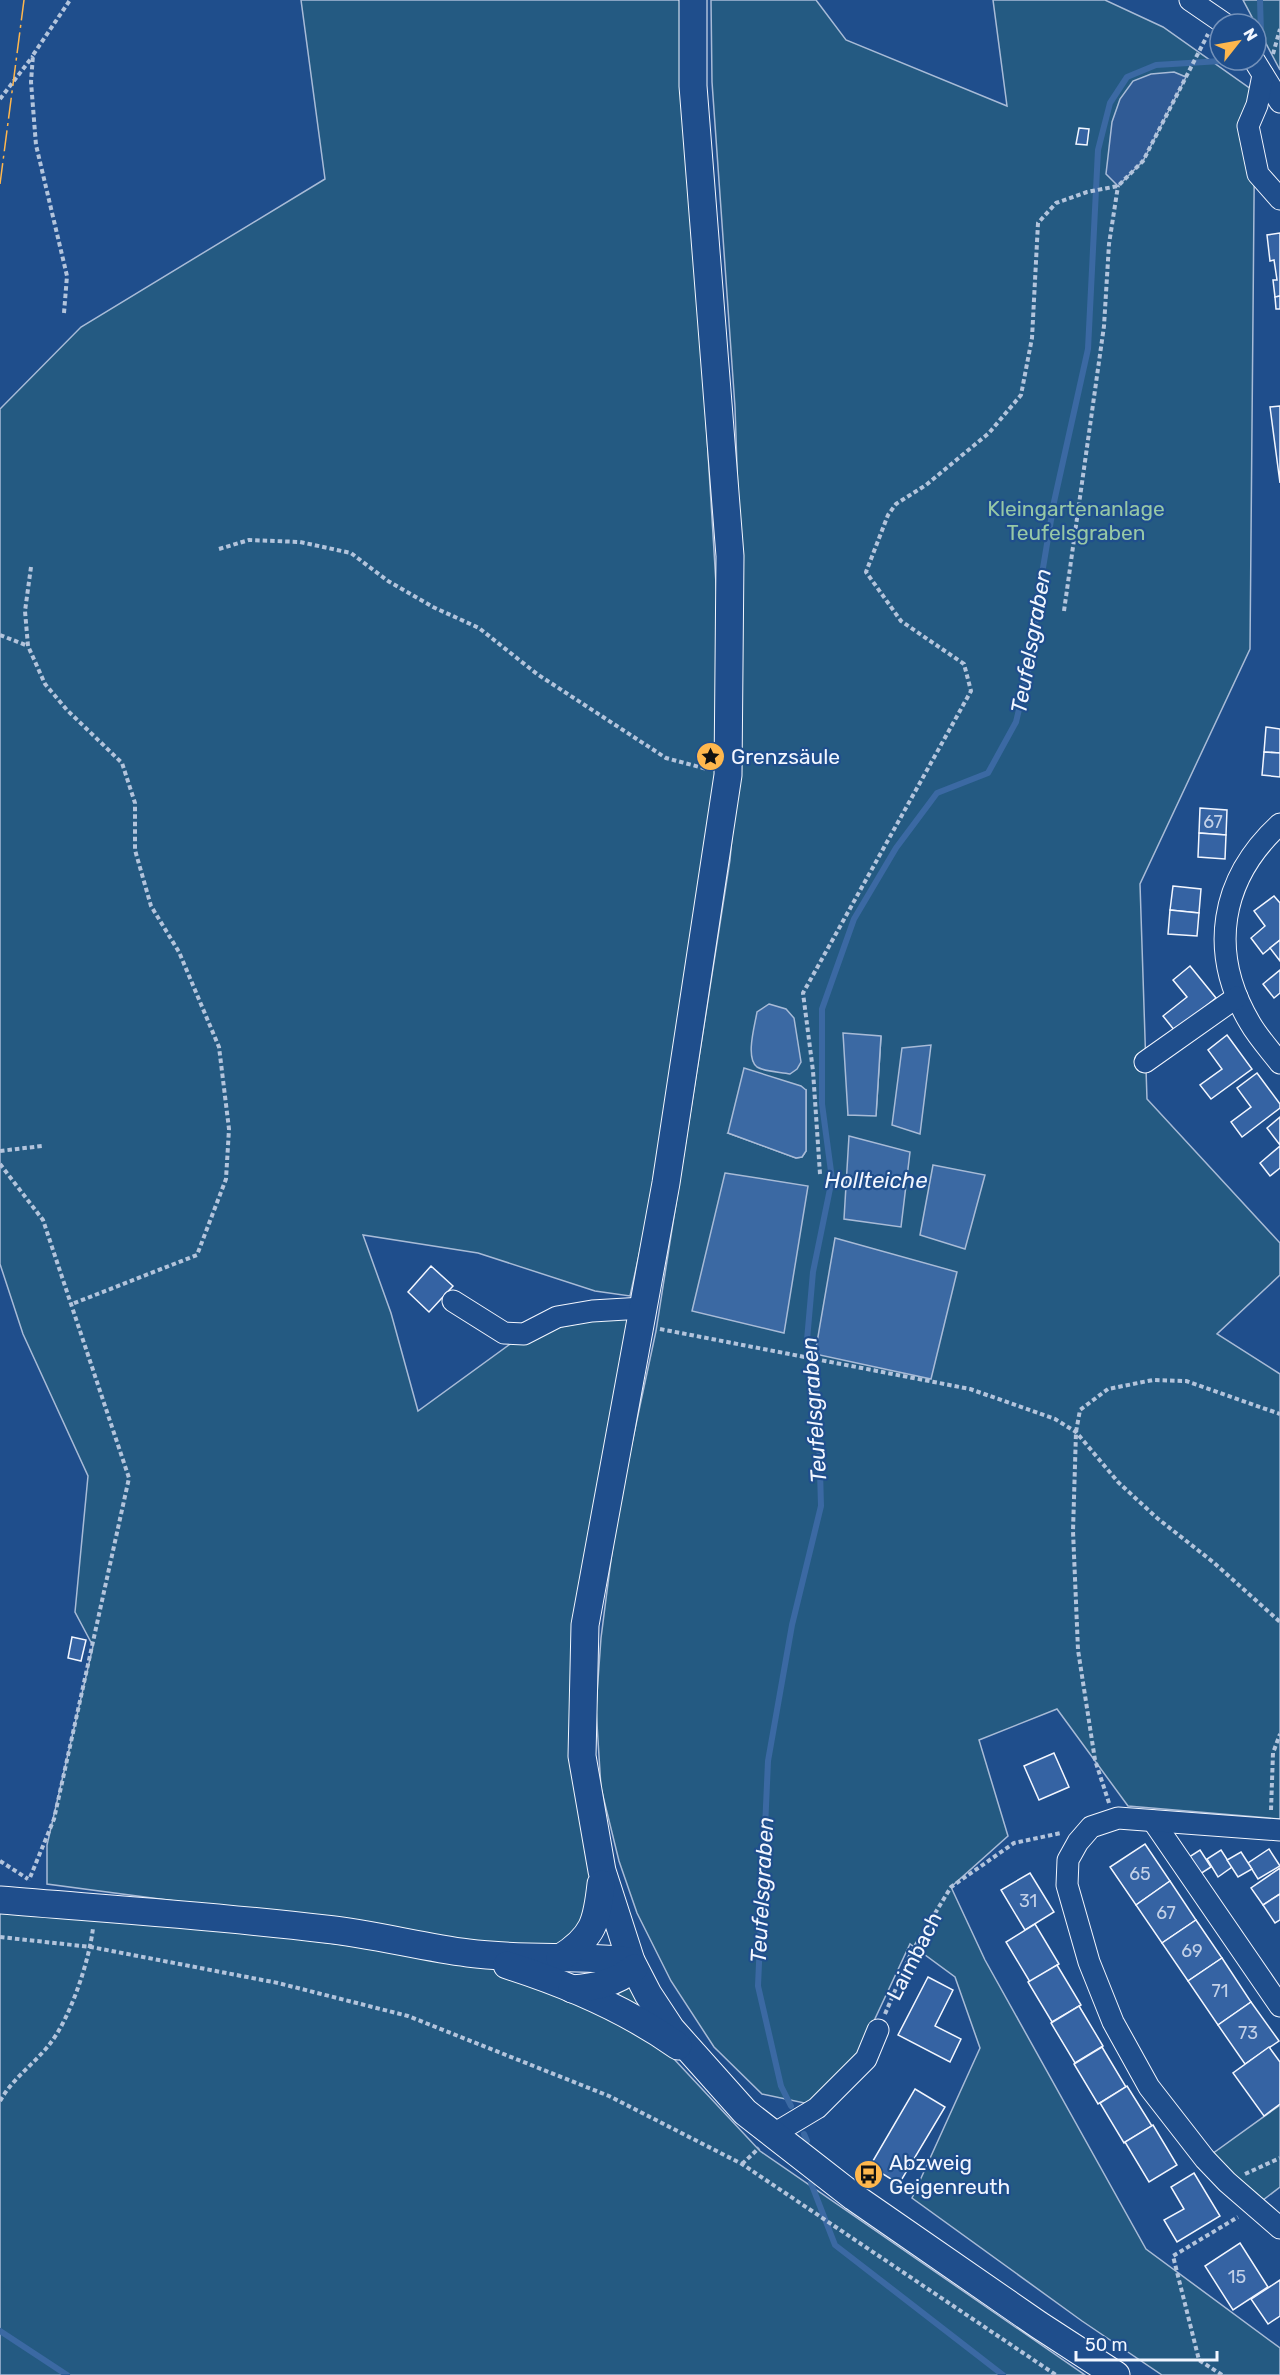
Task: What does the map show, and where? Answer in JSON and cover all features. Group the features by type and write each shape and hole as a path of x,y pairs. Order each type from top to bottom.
{"main road":[{"path":"693,0 693,86 730,556 728,775 666,1183 585,1625 582,1756 602,1870 633,1965 671,2029 745,2112 772,2135 873,2210 1039,2325 1116,2375"},
{"path":"560,1958 577,1947 593,1927 598,1914 602,1870"},
{"path":"0,1900 96,1906 328,1929 470,1953 560,1958 582,1956 633,1965"},
{"path":"470,1953 541,1976 572,1989 653,2029 696,2059"},
{"path":"572,1989 598,1987 614,1982 633,1965"}],"street":[{"path":"1190,0 1208,12"},
{"path":"1261,72 1257,105 1248,126 1258,174 1280,200"},
{"path":"1265,72 1280,102"},
{"path":"1280,824 1268,835 1239,878 1229,903 1224,930 1225,960 1237,997 1250,1023 1280,1063"},
{"path":"1145,1062 1237,997"},
{"path":"453,1301 504,1332 524,1334 557,1317 592,1311 642,1316"},
{"path":"1277,1834 1118,1818 1091,1827 1078,1842 1068,1860 1067,1885 1089,1962 1113,2022 1149,2087 1191,2143 1227,2182 1280,2228"},
{"path":"1153,1821 1280,2006"},
{"path":"772,2135 817,2108 866,2059 878,2030"}],"path":[{"path":"0,99 70,0"},
{"path":"1268,54 1280,29"},
{"path":"820,1174 813,1071 803,993 971,691 964,664 901,621 866,572 888,515 896,504 926,485 989,433 1021,395 1032,338 1038,223 1056,202 1087,192 1118,186 1143,161 1199,51"},
{"path":"33,55 31,82 36,145 67,276 64,313"},
{"path":"1064,611 1104,326 1108,244 1118,186"},
{"path":"219,549 249,540 300,542 351,554 388,581 433,607 479,628 537,674 666,758 728,775"},
{"path":"31,567 25,611 28,646 45,684 59,701 122,763 135,803 135,850 151,906 179,952 219,1047 229,1129 226,1179 197,1255 72,1304"},
{"path":"0,635 28,646"},
{"path":"0,1151 42,1146"},
{"path":"0,1164 43,1220 129,1478 54,1819 29,1880"},
{"path":"642,1316 970,1389 1055,1419 1076,1432 1118,1482 1280,1622"},
{"path":"1118,1818 1106,1796 1095,1760 1078,1650 1073,1530 1076,1432 1080,1410 1107,1389 1152,1380 1186,1381 1280,1414"},
{"path":"1277,1834 1273,1753 1280,1734"},
{"name":"Laimbach","path":"878,2030 911,1953 951,1887 1014,1843 1091,1827"},
{"path":"0,1937 91,1947 278,1983 408,2016 609,2096 742,2164 1056,2375"},
{"path":"0,2101 9,2085 50,2044 72,2002 91,1947"},
{"path":"1227,2182 1280,2158"},
{"path":"1222,2375 1198,2360 1173,2256 1254,2207"}],"green space":[{"path":"301,0 682,0 717,600 718,800 663,1146 630,1296 595,1291 478,1253 363,1235 391,1313 418,1411 524,1334 622,1315 630,1323 581,1588 594,1890 589,1921 558,1947 535,1949 47,1884 47,1845 93,1646 75,1612 88,1476 23,1334 0,1264 0,409 81,327 325,179"},
{"name":"Kleingartenanlage Teufelsgraben","path":"711,0 816,0 846,40 1007,106 993,0 1105,0 1163,27 1208,59 1208,72 1227,72 1255,92 1250,649 1140,884 1147,1099 1280,1243 1280,1275 1217,1334 1280,1374 1280,1819 1128,1806 1057,1709 979,1740 1008,1836 951,1887 985,1960 1146,2249 1280,2348 1280,2375 1162,2375 1082,2321 912,2198 980,2048 955,1977 910,1944 858,2055 809,2104 762,2094 714,2047 671,1981 637,1913 619,1861 601,1788 596,1708 601,1638 617,1513 656,1331 730,860 737,781 741,586 735,407 712,82","holes":["881,1036 876,1115 848,1115","806,1090 806,1151 802,1157 796,1158 728,1133"]},
{"path":"1243,0 1280,0 1280,70 1268,47 1268,12 1249,12"},
{"path":"0,1909 192,1925 390,1951 478,1964 543,1983 647,2035 674,2059 760,2151 1085,2375 0,2375"},
{"path":"630,1979 650,2017 603,1995"},
{"path":"1280,2105 1280,2187 1254,2207 1205,2159"}],"shaded area":[{"path":"1174,72 1186,77 1143,161 1118,186 1106,174 1112,122 1120,99 1133,81 1151,74"}],"water":[{"path":"769,1004 786,1009 794,1018 801,1062 790,1074 764,1070 753,1063 751,1049 757,1012"},
{"path":"843,1033 881,1036 876,1116 848,1115"},
{"path":"931,1045 920,1134 892,1125 902,1048"},
{"path":"744,1068 801,1086 806,1090 806,1151 802,1157 796,1158 728,1133"},
{"name":"Hollteiche","path":"849,1136 910,1152 901,1227 844,1219"},
{"path":"933,1165 985,1175 965,1249 920,1235"},
{"path":"725,1173 808,1186 784,1333 692,1311"},
{"path":"835,1238 957,1272 931,1379 815,1354"}],"building":[{"path":"1079,128 1089,129 1087,145 1076,144"},
{"path":"1280,233 1280,296 1275,297 1273,280 1277,280 1274,260 1270,261 1267,235"},
{"path":"1280,296 1280,309 1276,309 1275,297"},
{"path":"1280,406 1280,483 1270,407"},
{"path":"1266,727 1280,729 1280,753 1264,752"},
{"path":"1264,752 1280,753 1280,777 1262,775"},
{"path":"1200,808 1227,810 1226,835 1199,833"},
{"path":"1199,833 1226,835 1225,859 1198,857"},
{"path":"1173,886 1201,889 1199,913 1170,910"},
{"path":"1274,896 1280,903 1280,940 1263,954 1251,938 1265,926 1254,911"},
{"path":"1170,910 1199,913 1197,936 1168,934"},
{"path":"1280,940 1280,961 1270,948"},
{"path":"1190,966 1216,998 1175,1031 1163,1016 1187,997 1173,980"},
{"path":"1280,970 1280,993 1274,998 1263,984"},
{"path":"1227,1035 1252,1069 1211,1099 1200,1085 1222,1069 1208,1050"},
{"path":"1257,1073 1280,1104 1280,1108 1242,1137 1231,1122 1251,1107 1237,1088"},
{"path":"1280,1117 1280,1145 1267,1128"},
{"path":"1280,1146 1280,1168 1270,1176 1260,1163"},
{"path":"431,1266 453,1286 429,1312 408,1292"},
{"path":"72,1637 86,1640 81,1661 68,1658"},
{"path":"1054,1753 1069,1787 1039,1800 1024,1766"},
{"path":"1145,1844 1170,1881 1136,1905 1110,1867"},
{"path":"1269,1849 1280,1866 1258,1879 1248,1863"},
{"path":"1200,1850 1211,1867 1197,1876 1186,1859"},
{"path":"1221,1850 1232,1867 1218,1877 1207,1859"},
{"path":"1241,1852 1252,1869 1238,1877 1227,1860"},
{"path":"1280,1868 1280,1894 1263,1905 1251,1888"},
{"path":"1030,1873 1054,1912 1025,1930 1001,1890"},
{"path":"1170,1881 1196,1920 1162,1943 1136,1905"},
{"path":"1280,1894 1280,1920 1275,1923 1263,1905"},
{"path":"1196,1920 1222,1958 1188,1981 1162,1943"},
{"path":"1035,1924 1059,1964 1030,1982 1006,1942"},
{"path":"1222,1958 1251,2002 1218,2025 1188,1981"},
{"path":"1057,1965 1081,2005 1052,2022 1028,1982"},
{"path":"928,1977 953,1990 935,2026 961,2039 950,2062 898,2035"},
{"path":"1251,2002 1279,2041 1245,2064 1218,2025"},
{"path":"1079,2006 1103,2046 1075,2063 1051,2023"},
{"path":"1102,2047 1126,2087 1098,2104 1074,2064"},
{"path":"1269,2047 1280,2062 1280,2104 1264,2116 1233,2073"},
{"path":"1127,2086 1152,2126 1124,2143 1100,2103"},
{"path":"915,2089 945,2107 899,2184 870,2166"},
{"path":"1153,2125 1177,2165 1149,2182 1125,2142"},
{"path":"1194,2173 1220,2216 1177,2242 1164,2220 1184,2209 1171,2187"},
{"path":"1240,2243 1268,2287 1233,2310 1205,2266"},
{"path":"1280,2280 1280,2316 1268,2324 1251,2299"}],"waterway":[{"name":"Teufelsgraben","path":"1260,0 1260,12"},
{"name":"Teufelsgraben","path":"791,2106 781,2086 758,1986 768,1761 792,1625 821,1506 818,1400 807,1340 813,1272 832,1179 822,1104 822,1009 854,919 896,848 937,793 988,773 1016,722 1032,655 1038,598 1054,502 1088,349 1098,150 1110,103 1127,77 1156,65 1208,62"},
{"name":"Teufelsgraben","path":"804,2134 807,2141"},
{"name":"Teufelsgraben","path":"811,2183 835,2245 1003,2375"},
{"path":"0,2331 67,2375"}],"power":[{"path":"0,184 24,0"}],"place":[{"name":"Grenzsäule","path":"710,756"},
{"name":"Abzweig Geigenreuth","path":"868,2174"}]}
